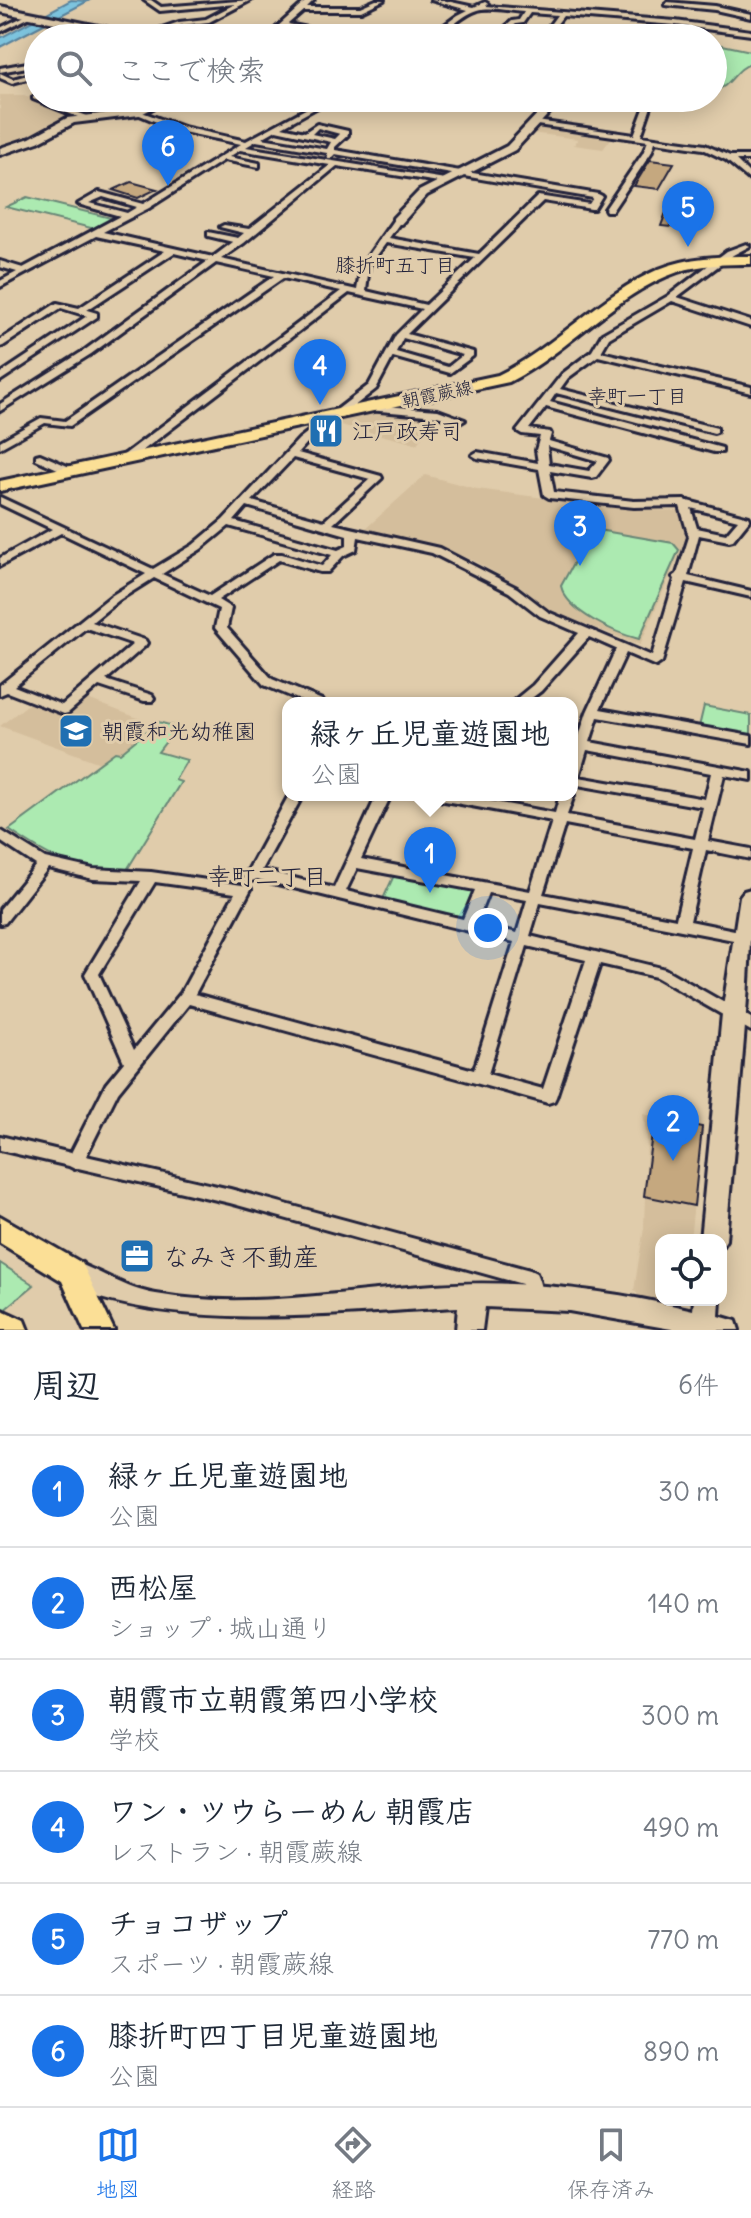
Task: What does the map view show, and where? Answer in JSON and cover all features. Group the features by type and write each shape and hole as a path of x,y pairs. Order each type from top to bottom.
{"highway":[{"path":"0,1324 12,1330"}],"main road":[{"name":"朝霞蕨線","path":"0,486 513,375 648,280 683,266 748,253"},
{"path":"0,1228 72,1272 99,1330"}],"street":[{"path":"147,0 160,9 245,1"},
{"path":"287,24 311,0"},
{"path":"304,9 361,9 381,0"},
{"path":"434,0 477,8 683,24"},
{"path":"452,24 490,0"},
{"path":"512,24 521,22 541,0"},
{"path":"555,24 572,0"},
{"path":"589,15 595,0"},
{"path":"178,24 204,22 245,1"},
{"path":"664,22 669,2 751,16"},
{"path":"0,9 71,24"},
{"path":"0,30 31,15"},
{"path":"727,30 751,33"},
{"path":"0,72 24,66"},
{"path":"0,72 12,81 24,78"},
{"path":"73,112 86,117 105,118 137,112 181,129 333,164 445,181"},
{"path":"0,284 144,207 247,143 305,112"},
{"path":"361,294 365,266 413,200 511,148 545,112"},
{"path":"637,137 646,112"},
{"path":"0,152 86,117"},
{"path":"537,123 705,147 729,158 751,179"},
{"path":"275,128 306,135 317,126 345,133 336,141 331,152 333,164"},
{"path":"609,209 652,139"},
{"path":"3,689 84,623 153,573 197,547 227,522 291,454 373,387 401,335 478,256 541,198 591,207 598,196 464,172 247,143"},
{"path":"223,158 256,165"},
{"path":"729,158 751,158"},
{"path":"0,408 92,352 216,261 333,164"},
{"path":"128,216 82,204 102,194 144,207"},
{"path":"224,227 252,232"},
{"path":"94,233 428,308"},
{"path":"211,234 241,241"},
{"path":"383,240 478,256"},
{"path":"80,311 173,250"},
{"path":"691,530 729,538 745,519 684,503 634,504 549,495 542,464 546,434 522,431 554,390 596,353 605,336 671,298 721,260"},
{"path":"0,264 24,271"},
{"path":"0,445 44,420 67,424 280,276"},
{"path":"125,459 346,291"},
{"path":"671,298 751,324"},
{"path":"0,344 60,305 94,315 0,378"},
{"path":"391,354 450,370 470,354 401,335"},
{"path":"596,353 751,390"},
{"path":"554,390 714,430"},
{"path":"543,403 718,450"},
{"path":"371,408 438,413 460,420"},
{"path":"477,455 592,475 604,460 543,442"},
{"path":"29,463 44,454 68,470"},
{"path":"291,454 377,478 326,525"},
{"path":"0,500 225,608 221,628 268,682 304,697"},
{"path":"247,503 353,533 444,554 513,590 544,614 656,662 679,577 694,537 684,503"},
{"path":"227,522 339,554"},
{"path":"0,563 60,529"},
{"path":"210,601 278,556 324,570 339,554 352,548 353,533"},
{"path":"679,577 751,594"},
{"path":"3,689 64,710 141,643 84,623"},
{"path":"525,697 537,688 587,632"},
{"path":"578,759 593,712 622,648"},
{"path":"98,681 148,698"},
{"path":"593,712 751,740"},
{"path":"582,745 751,776"},
{"path":"682,925 718,771"},
{"path":"578,780 709,804"},
{"path":"75,1162 112,1088 186,997 293,801"},
{"path":"338,894 381,801"},
{"path":"467,801 751,854"},
{"path":"479,1078 565,801"},
{"path":"0,835 45,863 113,878 151,877 244,889"},
{"path":"353,862 744,937"},
{"path":"0,919 45,863"},
{"path":"254,873 660,973 742,1020"},
{"path":"131,1061 92,974 151,877"},
{"path":"467,927 484,886"},
{"path":"714,1234 742,1020 744,937 751,896"},
{"path":"186,997 548,1097 594,959"},
{"path":"0,1143 230,1196 530,1278 533,1296"},
{"path":"72,1272 113,1294 156,1306 204,1310 473,1295 533,1296 711,1321"},
{"path":"469,1330 473,1295"}],"shaded area":[{"path":"0,95 24,95 24,112 68,112 78,116 0,151"},
{"path":"538,125 614,135 603,149 574,145 578,139 532,133"},
{"path":"377,409 437,414 417,444 332,423 343,416"},
{"path":"425,475 477,489 627,509 679,511 686,539 640,645 549,610 520,586 472,560 432,544 363,531"},
{"name":"朝霞和光幼稚園","path":"85,698 143,720 135,729 146,733 120,753 115,752 100,763 0,726 31,702 65,715"},
{"path":"643,1114 702,1127 691,1234 655,1234 655,1299 639,1296 634,1290 644,1228 647,1136"}],"green space":[{"path":"727,46 751,51 751,64 727,83"},
{"path":"27,197 115,219 95,229 6,207"},
{"path":"592,529 673,543 679,550 639,639 582,613 561,586"},
{"path":"704,706 751,715 751,737 699,727"},
{"path":"158,722 177,727 158,752 187,760 175,780 181,782 125,873 92,870 63,861 9,830 115,752 120,753"},
{"path":"396,871 478,887 463,919 383,899"},
{"path":"0,1263 34,1285 3,1311 0,1309"}],"water":[{"path":"71,0 88,1 44,24 26,24"},
{"path":"24,25 24,34 0,47 0,38"}],"building":[{"path":"650,160 674,163 659,189 634,186"},
{"path":"131,182 157,189 138,198 113,190"},
{"path":"671,199 690,201 680,228 661,226"},
{"path":"654,1118 702,1127 694,1206 644,1196"}],"place":[{"name":"膝折町四丁目児童遊園地","path":"168,186"},
{"name":"チョコザップ","path":"688,247"},
{"name":"ワン・ツウらーめん 朝霞店","path":"320,405"},
{"name":"江戸政寿司","path":"326,431"},
{"name":"朝霞市立朝霞第四小学校","path":"580,566"},
{"name":"朝霞和光幼稚園","path":"76,731"},
{"name":"緑ヶ丘児童遊園地","path":"430,893"},
{"name":"西松屋","path":"673,1161"},
{"name":"なみき不動産","path":"137,1256"}],"district":[{"name":"膝折町五丁目","path":"395,264"},
{"name":"幸町一丁目","path":"637,395"},
{"name":"幸町二丁目","path":"267,876"}]}
